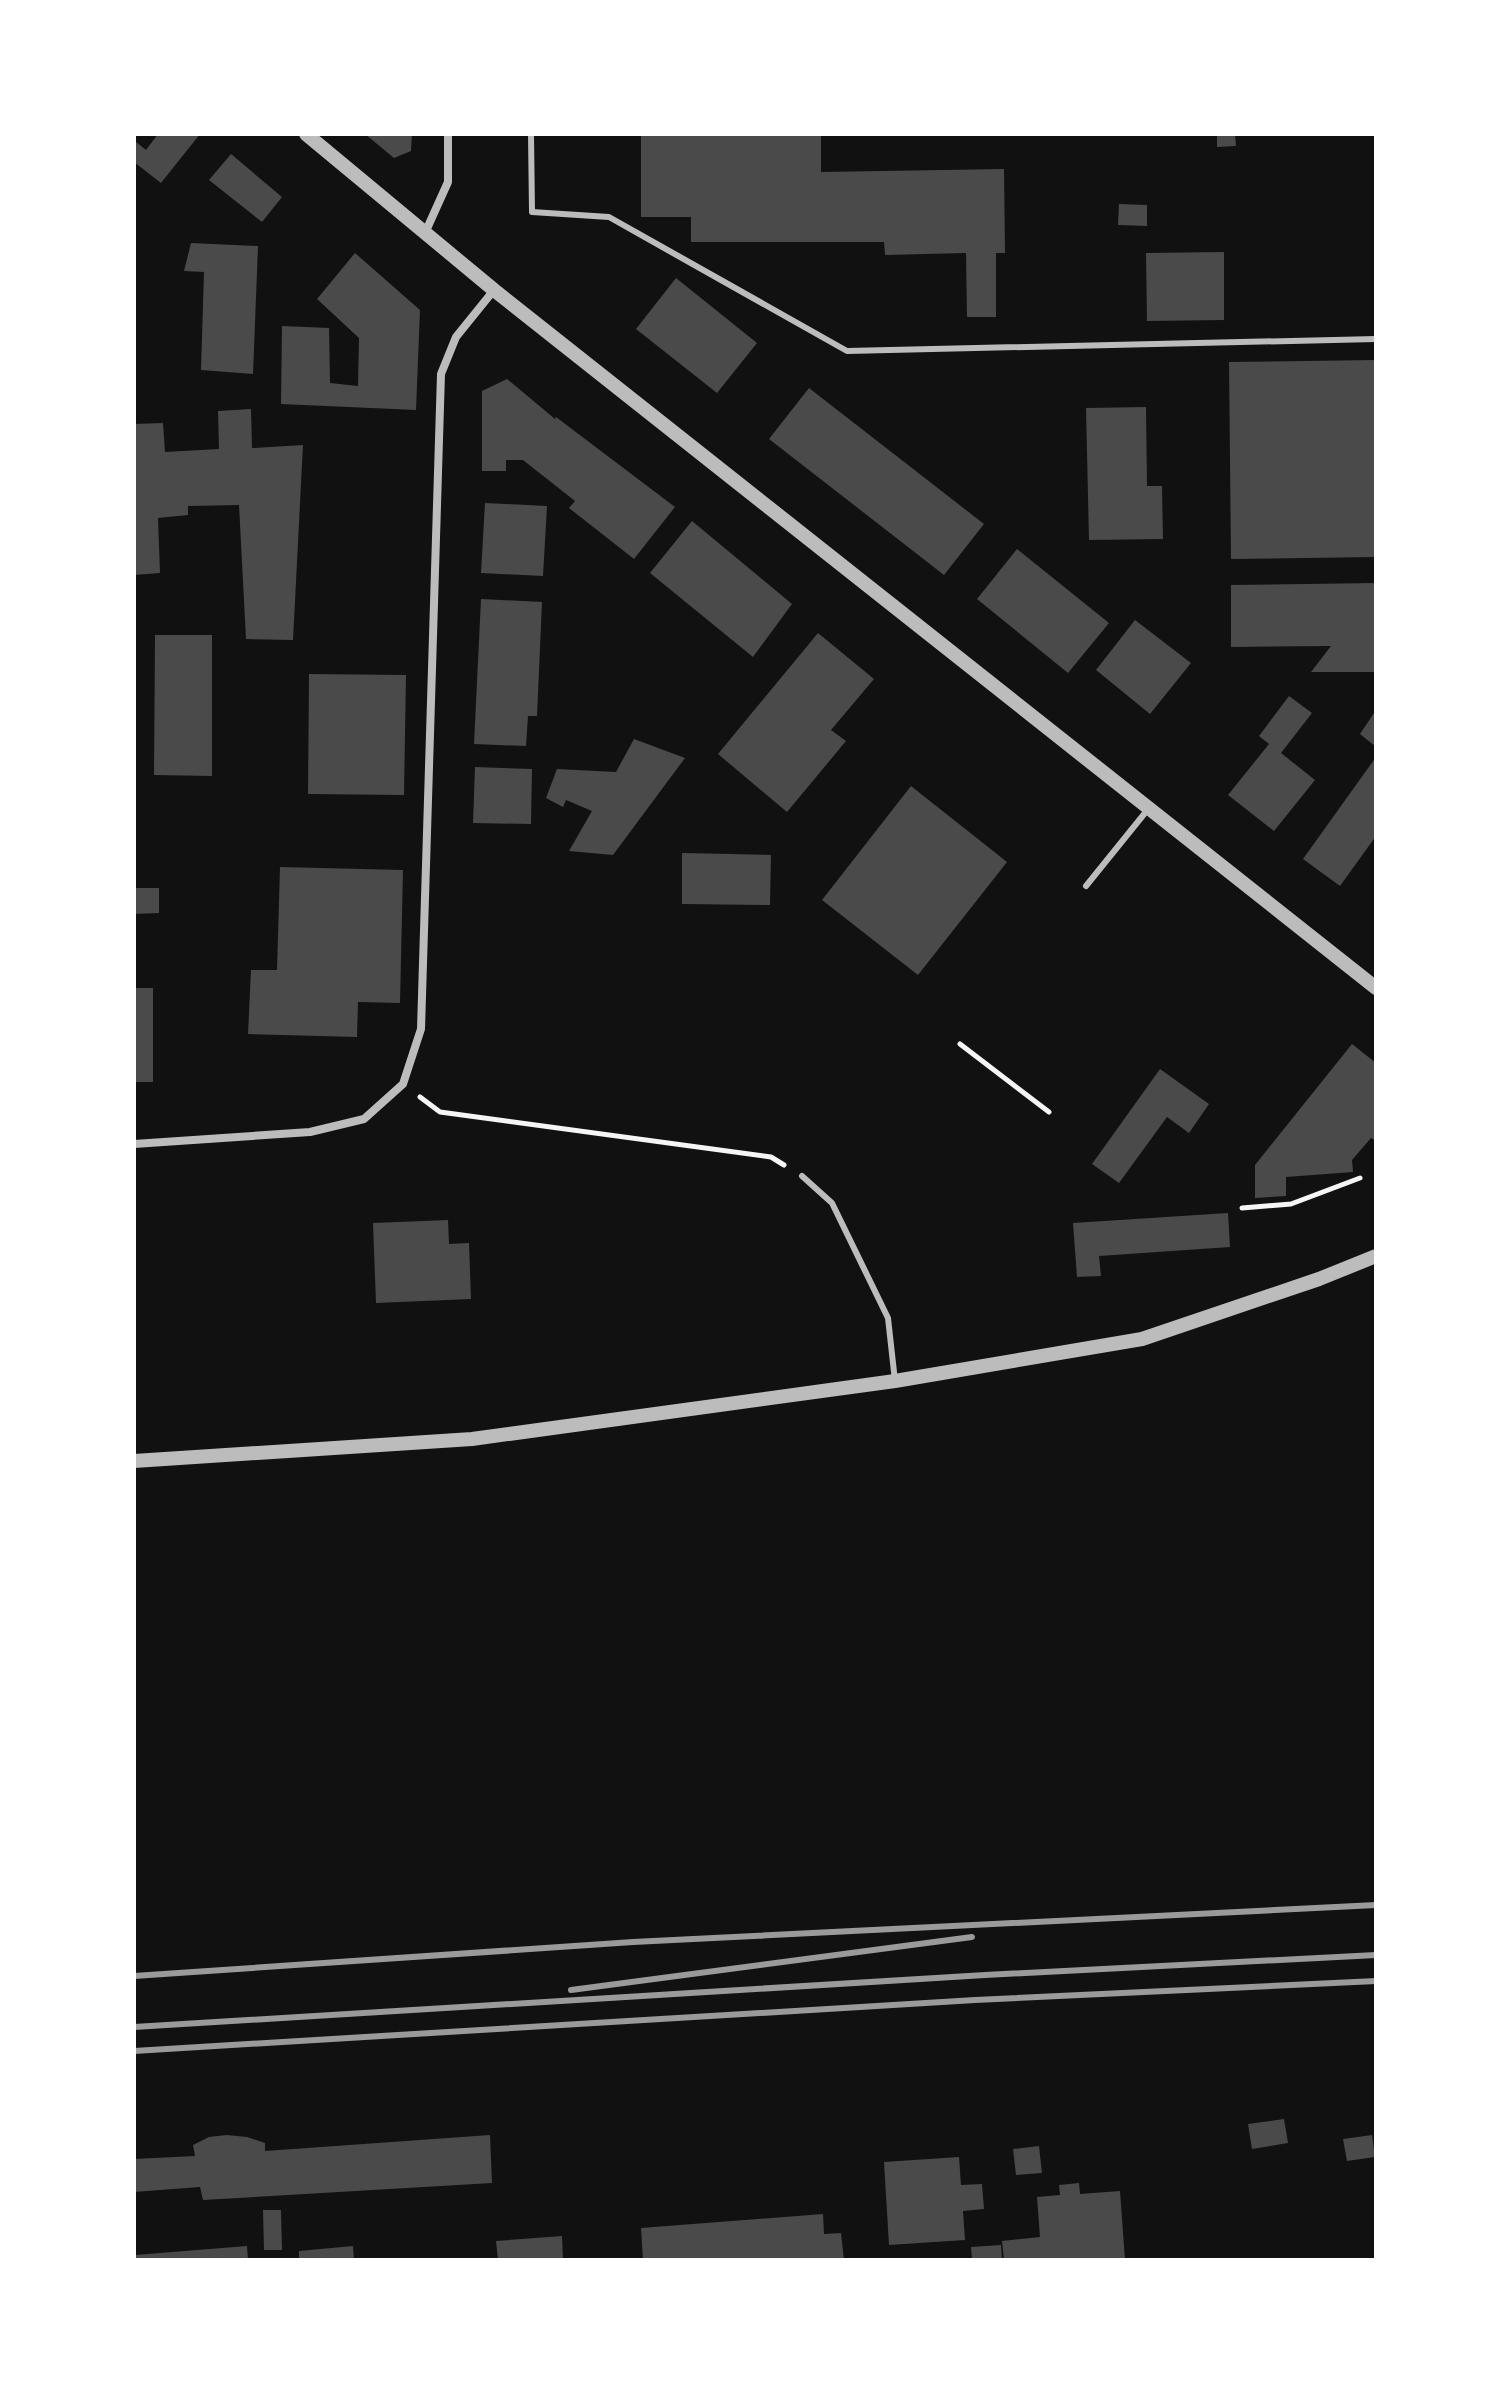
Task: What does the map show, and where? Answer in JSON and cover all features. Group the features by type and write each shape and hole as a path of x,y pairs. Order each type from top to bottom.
{"street":[{"path":"306,134 494,290 1376,988"},
{"path":"424,234 448,182 448,134"},
{"path":"134,1144 310,1132 364,1119 403,1084 421,1029 441,374 456,337 494,290"},
{"path":"134,1461 472,1439 895,1381 1142,1339 1319,1279 1376,1256"}],"lane":[{"path":"531,134 532,212 609,217 847,351 1376,339"},
{"path":"1086,886 1149,808"},
{"path":"802,1176 832,1203 888,1318 895,1381"}],"path":[{"path":"960,1044 1049,1112"},
{"path":"403,1084 440,1112 771,1157 802,1176"},
{"path":"1242,1208 1291,1204 1360,1178"}],"building":[{"path":"158,134 200,134 161,183 134,162 136,142 146,150"},
{"path":"365,134 412,134 411,151 394,158"},
{"path":"641,134 821,134 821,172 1004,169 1005,253 996,253 996,317 967,317 966,253 885,255 884,242 691,242 691,217 641,217"},
{"path":"1217,134 1235,134 1236,146 1217,147"},
{"path":"231,154 282,197 262,222 209,180"},
{"path":"1119,204 1147,205 1147,226 1118,225"},
{"path":"191,243 258,246 253,374 201,370 204,272 184,271"},
{"path":"1224,252 1224,320 1147,321 1146,253"},
{"path":"355,253 420,310 416,410 281,404 282,326 329,328 330,383 358,386 359,338 317,299"},
{"path":"676,278 757,343 717,393 636,329"},
{"path":"1376,360 1376,557 1231,559 1229,362"},
{"path":"507,379 555,419 675,507 634,559 569,508 575,501 523,460 506,460 506,471 482,471 482,391"},
{"path":"809,388 984,524 944,575 769,439"},
{"path":"1146,407 1147,486 1162,486 1163,539 1089,540 1086,408"},
{"path":"251,409 252,448 303,445 293,640 246,639 239,505 188,506 188,515 158,518 160,573 134,575 134,424 163,423 165,452 219,449 218,411"},
{"path":"485,503 547,506 543,576 481,573"},
{"path":"692,521 792,604 753,657 650,573"},
{"path":"1017,549 1109,623 1068,673 977,599"},
{"path":"1376,583 1376,672 1311,672 1331,646 1231,647 1231,585"},
{"path":"481,599 542,602 537,716 528,716 526,746 474,744"},
{"path":"1135,620 1191,663 1150,714 1096,670"},
{"path":"818,633 874,679 831,730 846,741 787,812 718,754"},
{"path":"155,635 212,635 212,776 154,775"},
{"path":"309,674 406,675 404,795 308,794"},
{"path":"1289,696 1312,713 1281,753 1315,780 1274,831 1228,795 1269,744 1259,736"},
{"path":"1376,710 1376,747 1360,734"},
{"path":"634,739 685,758 613,855 569,851 592,811 566,800 563,807 546,798 557,769 616,772"},
{"path":"1376,757 1376,836 1340,886 1303,859"},
{"path":"475,767 532,769 531,824 473,823"},
{"path":"911,786 1007,862 918,975 822,900"},
{"path":"682,853 771,855 770,905 682,904"},
{"path":"280,867 403,870 400,1003 358,1002 357,1037 248,1034 251,970 277,970"},
{"path":"134,888 159,888 159,913 134,914"},
{"path":"134,988 153,988 153,1082 134,1082"},
{"path":"1352,1044 1376,1063 1376,1141 1371,1138 1352,1160 1353,1172 1286,1177 1286,1196 1255,1198 1255,1165"},
{"path":"1160,1069 1209,1104 1189,1133 1167,1117 1119,1183 1092,1164"},
{"path":"1228,1213 1230,1247 1099,1256 1101,1276 1077,1277 1073,1223"},
{"path":"448,1220 449,1244 469,1243 471,1299 376,1303 373,1223"},
{"path":"1284,2119 1288,2143 1252,2149 1248,2124"},
{"path":"227,2135 265,2143 265,2151 490,2135 492,2183 203,2200 200,2187 134,2192 134,2159 195,2156 193,2145 209,2137"},
{"path":"1372,2135 1375,2157 1347,2161 1343,2139"},
{"path":"1039,2146 1042,2173 1016,2175 1013,2149"},
{"path":"959,2157 961,2185 982,2184 984,2209 963,2211 965,2240 889,2245 884,2162"},
{"path":"1079,2183 1080,2194 1120,2191 1125,2260 1004,2260 1002,2241 1040,2237 1037,2197 1060,2195 1059,2185"},
{"path":"263,2210 281,2210 282,2250 264,2250"},
{"path":"823,2214 824,2234 841,2233 844,2260 643,2260 641,2228"},
{"path":"562,2236 563,2260 498,2260 496,2241"},
{"path":"1001,2245 1002,2260 972,2260 971,2247"},
{"path":"247,2246 248,2260 136,2260 135,2255"},
{"path":"353,2246 354,2260 299,2260 299,2251"}],"railway":[{"path":"134,1976 633,1942 1376,1905"},
{"path":"571,1990 972,1937"},
{"path":"134,2027 985,1975 1376,1955"},
{"path":"134,2051 975,2000 1376,1981"}]}
